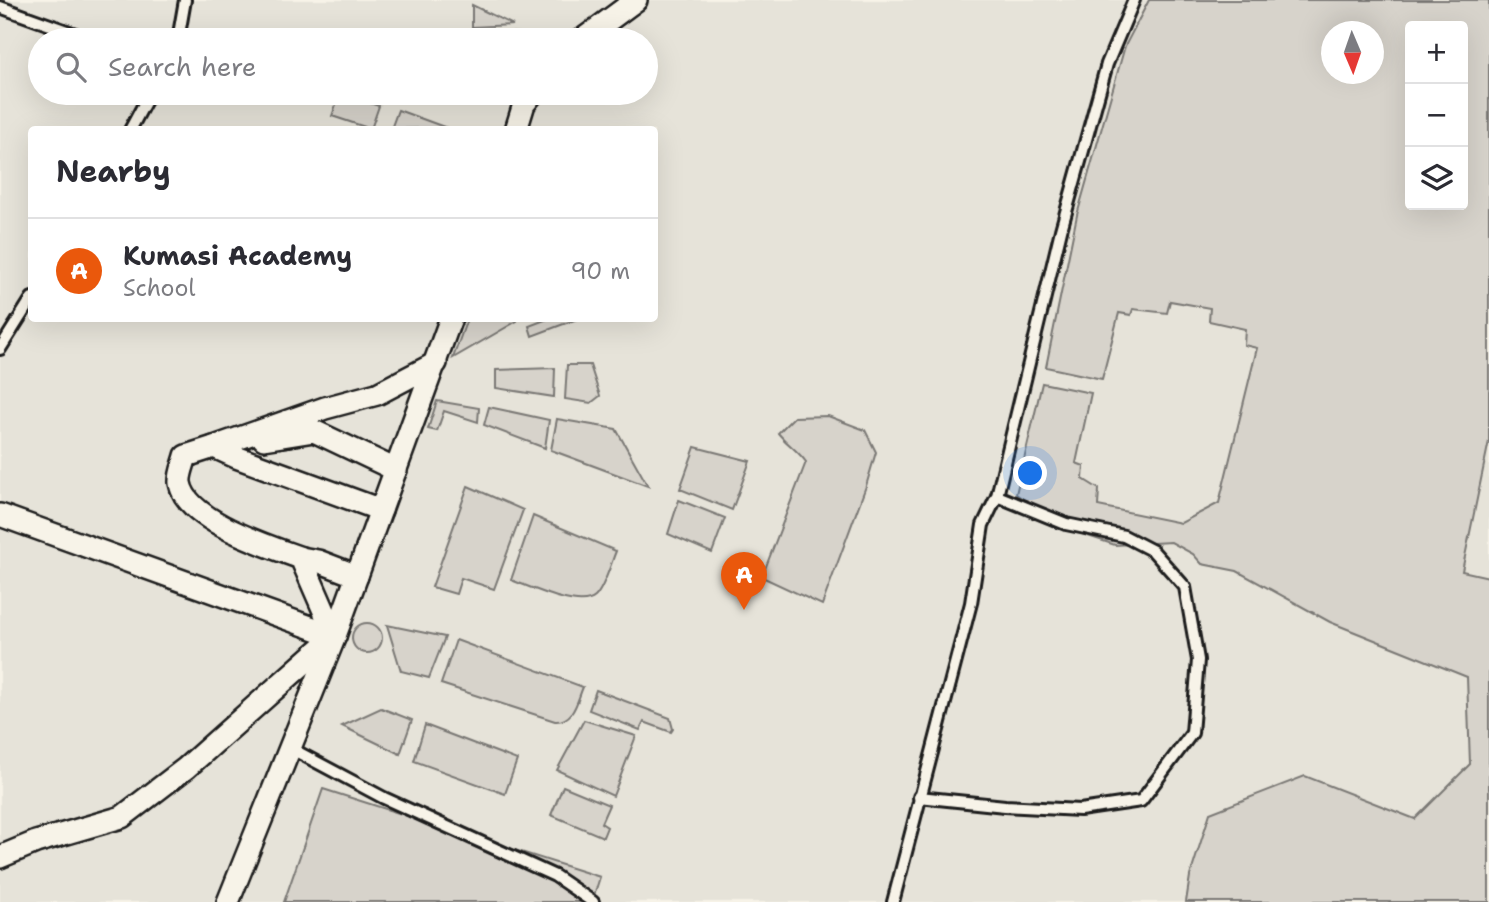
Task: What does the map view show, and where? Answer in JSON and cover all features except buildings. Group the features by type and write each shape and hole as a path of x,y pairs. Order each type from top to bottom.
{"street":[{"path":"598,28 636,0"},
{"path":"517,126 524,105"},
{"path":"228,902 335,636 450,322"},
{"path":"357,576 227,530 186,499 179,480 186,456 325,408 377,394 436,363"},
{"path":"214,447 314,431 396,470"},
{"path":"214,447 382,510"},
{"path":"0,515 335,636"},
{"path":"302,558 335,636"},
{"path":"0,858 36,842 122,817 186,768 335,636"}],"lane":[{"path":"180,28 185,0"},
{"path":"893,902 971,603 983,525 996,496 1058,242 1107,64 1134,0"},
{"path":"0,7 59,28"},
{"path":"132,126 144,105"},
{"path":"0,349 28,304"},
{"path":"919,797 1004,806 1080,810 1141,801 1192,733 1198,660 1185,587 1153,551 1124,536 1066,524 996,496"},
{"path":"290,748 383,798 555,876 593,902"}],"shaded area":[{"path":"0,0 1489,0 1489,902 0,902"},
{"path":"1149,0 1489,0 1489,441 1462,571 1489,577 1489,902 1186,902 1190,876 1210,813 1305,776 1415,819 1470,764 1467,677 1330,622 1237,571 1202,564 1193,554 1171,542 1115,545 1064,528 1016,494 1042,383 1091,393 1076,463 1084,466 1083,479 1099,489 1098,506 1181,523 1219,503 1257,348 1244,345 1245,329 1209,321 1210,308 1170,301 1167,313 1133,309 1131,315 1119,313 1102,379 1046,367 1077,215 1125,46"},
{"path":"472,5 513,25 472,27"},
{"path":"336,105 379,106 372,126 362,126 332,116"},
{"path":"398,110 442,126 392,126"},
{"path":"466,322 515,322 453,358"},
{"path":"540,322 569,322 532,336 529,326"},
{"path":"567,365 590,365 600,396 591,403 565,399"},
{"path":"555,368 554,397 496,388 496,370"},
{"path":"437,401 479,408 478,422 444,411 437,431 428,429"},
{"path":"489,407 549,420 545,448 484,425"},
{"path":"828,416 865,430 876,452 822,605 762,577 806,462 778,433 794,417"},
{"path":"557,419 616,429 648,486 551,450"},
{"path":"695,447 750,461 732,510 680,489"},
{"path":"468,486 523,510 494,589 461,578 456,594 432,587"},
{"path":"679,500 725,518 712,553 668,534"},
{"path":"533,516 616,551 595,597 588,601 566,599 511,580"},
{"path":"367,623 378,627 382,638 378,649 367,653 356,649 352,638 356,627"},
{"path":"387,625 445,637 429,678 401,671"},
{"path":"456,640 583,687 574,710 567,718 555,721 441,684"},
{"path":"596,690 670,718 673,729 671,732 644,722 640,730 589,710"},
{"path":"381,708 412,720 400,754 342,726"},
{"path":"584,720 636,736 613,796 557,770"},
{"path":"425,725 517,760 505,794 414,761"},
{"path":"563,786 609,805 601,823 607,827 603,837 551,815"},
{"path":"323,789 600,877 592,902 284,902"}],"place":[{"name":"Kumasi Academy","path":"744,610"}]}
